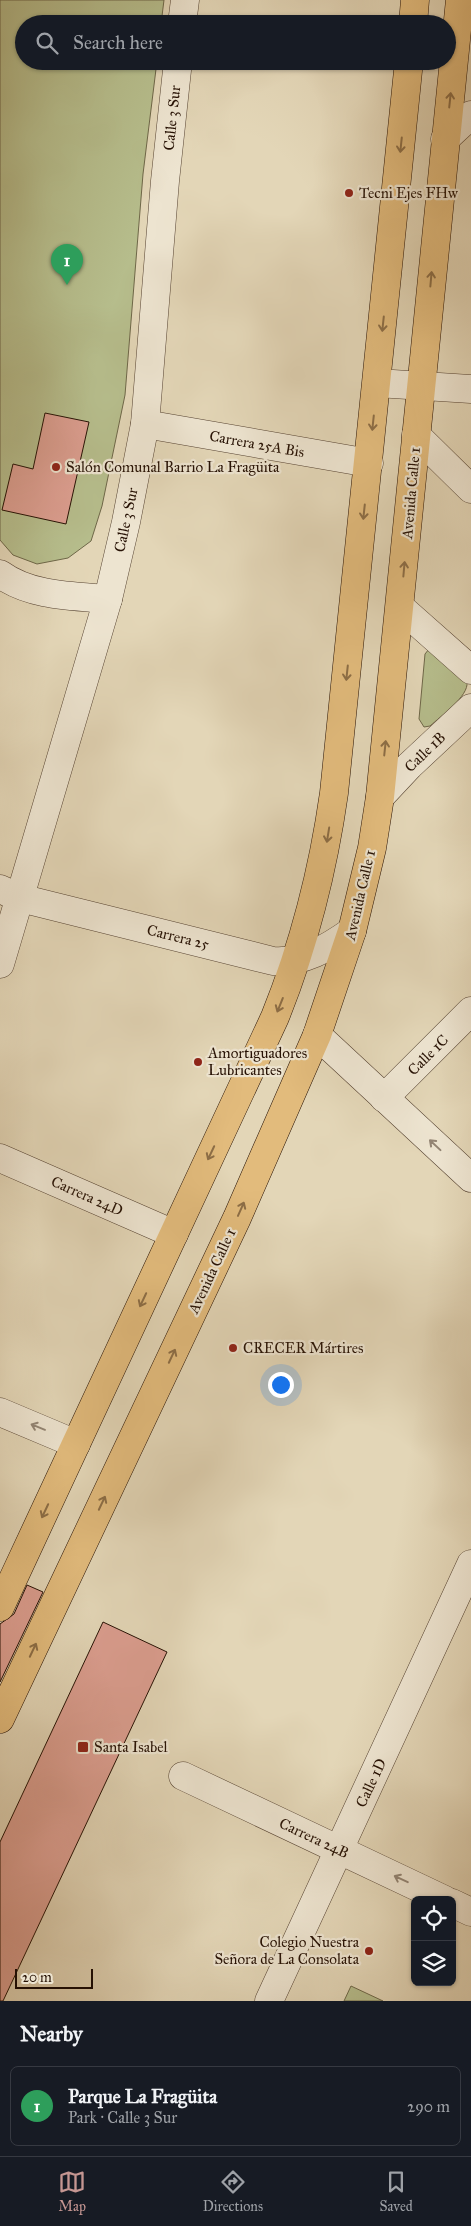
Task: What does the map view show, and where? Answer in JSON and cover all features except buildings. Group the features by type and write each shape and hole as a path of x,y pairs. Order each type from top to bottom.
{"main road":[{"path":"414,15 415,0"},
{"name":"Avenida Calle 1","path":"456,37 460,0"},
{"path":"0,1607 275,1017 297,960 313,904 328,841 369,463 408,70"},
{"name":"Avenida Calle 1","path":"0,1719 237,1218 317,1036 352,931 372,848 380,796 452,70"}],"street":[{"path":"183,15 185,0"},
{"name":"Calle 3 Sur","path":"0,964 10,893 108,598 126,522 145,424 164,190 177,70"},
{"path":"445,140 471,115"},
{"path":"377,383 471,389"},
{"name":"Carrera 25A Bis","path":"145,424 369,463"},
{"path":"416,435 471,489"},
{"path":"0,574 14,584 32,589 62,595 108,598"},
{"path":"400,607 471,670"},
{"name":"Calle 1B","path":"380,796 471,708"},
{"name":"Carrera 25","path":"10,893 273,962 297,960 330,946 352,931"},
{"name":"Calle 1C","path":"384,1098 471,1011"},
{"path":"317,1036 471,1178"},
{"name":"Carrera 24D","path":"0,1158 174,1234"},
{"path":"0,1412 76,1444"},
{"name":"Calle 1D","path":"269,2001 469,1572"},
{"name":"Carrera 24B","path":"184,1776 437,1896"},
{"path":"456,1905 471,1912"}],"green space":[{"path":"0,0 164,0 162,15 15,15 15,70 156,70 143,174 125,395 102,506 91,541 68,558 37,564 13,555 0,540"},
{"path":"429,649 467,682 464,693 453,706 430,726 424,727 419,719 425,654"},
{"path":"351,1986 383,2001 344,2001"}],"place":[{"name":"Tecni Ejes FHw","path":"349,193"},
{"name":"Parque La Fragüita","path":"67,285"},
{"name":"Salón Comunal Barrio La Fragüita","path":"56,467"},
{"name":"Amortiguadores Lubricantes","path":"198,1062"},
{"name":"CRECER Mártires","path":"233,1348"},
{"name":"Santa Isabel","path":"83,1747"},
{"name":"Colegio Nuestra Señora de La Consolata","path":"369,1951"}]}
